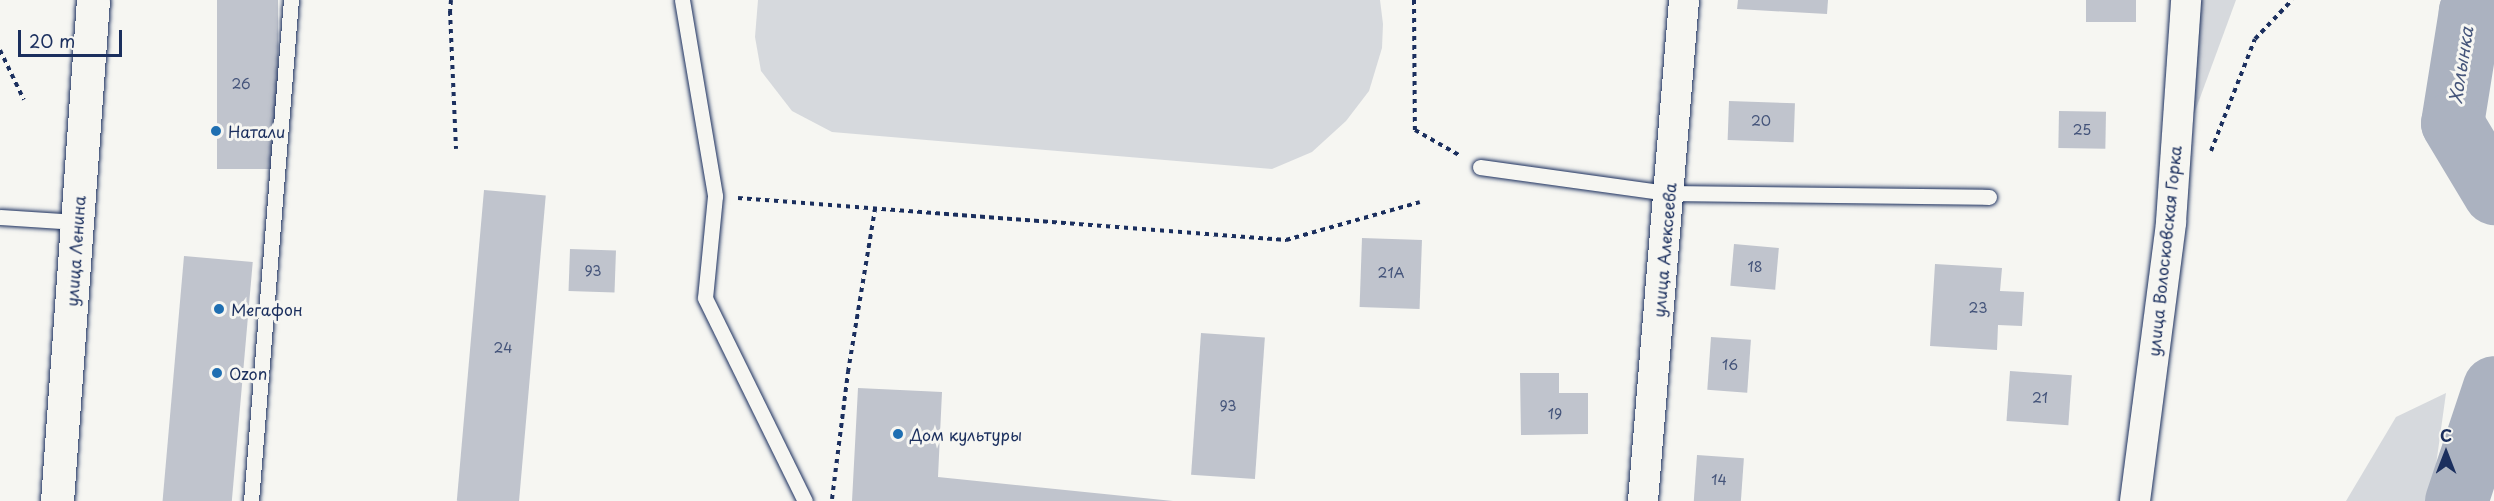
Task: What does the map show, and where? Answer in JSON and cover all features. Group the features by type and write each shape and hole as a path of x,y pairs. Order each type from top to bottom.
{"main road":[{"name":"улица Ленина","path":"57,501 93,0"}],"street":[{"name":"улица Алексеева","path":"1643,501 1684,0"},
{"name":"улица Волосковская Горка","path":"2134,501 2170,222 2187,0"}],"lane":[{"path":"251,501 291,0"},
{"path":"682,0 715,196 705,298 805,501"},
{"path":"1480,167 1668,193 1989,197"},
{"path":"0,217 77,222"}],"path":[{"path":"452,0 450,11 456,149"},
{"path":"1414,0 1415,130 1480,167"},
{"path":"2208,160 2255,39 2292,0"},
{"path":"0,50 24,100"},
{"path":"715,196 1286,240 1420,202"},
{"path":"832,501 848,372 874,209"}],"shaded area":[{"path":"758,0 1380,0 1383,24 1382,48 1369,91 1346,121 1312,152 1272,169 832,132 792,111 761,71 755,37"},
{"path":"2188,0 2236,0 2176,163"},
{"path":"2446,393 2431,501 2346,501 2396,417"}],"building":[{"path":"217,0 278,0 278,169 217,169"},
{"path":"1738,0 1828,0 1827,14 1737,9"},
{"path":"2086,0 2136,0 2136,22 2086,22"},
{"path":"1729,101 1795,103 1794,142 1728,140"},
{"path":"2059,111 2106,112 2105,149 2058,148"},
{"path":"484,190 546,195 519,501 457,501"},
{"path":"1362,238 1422,240 1420,309 1360,307"},
{"path":"1734,244 1779,248 1775,290 1730,286"},
{"path":"570,249 616,251 615,293 569,291"},
{"path":"184,256 253,262 232,501 163,501"},
{"path":"1935,264 2002,268 2000,291 2024,292 2022,326 1998,325 1997,350 1930,346"},
{"path":"1201,333 1265,337 1255,479 1191,475"},
{"path":"1711,337 1751,340 1747,393 1707,390"},
{"path":"2010,371 2072,375 2068,425 2007,421"},
{"path":"1520,373 1559,373 1559,393 1588,393 1588,434 1521,435"},
{"name":"Дом культуры","path":"858,388 942,392 938,477 1173,501 852,501"},
{"path":"1697,455 1744,458 1741,501 1694,501"}],"waterway":[{"name":"Холынка","path":"2478,0 2470,11 2452,123 2494,193"},
{"name":"Холынка","path":"2456,501 2494,387"}],"place":[{"name":"Натали","path":"216,131"},
{"name":"Мегафон","path":"219,309"},
{"name":"Ozon","path":"217,373"},
{"name":"Дом культуры","path":"898,434"}]}
